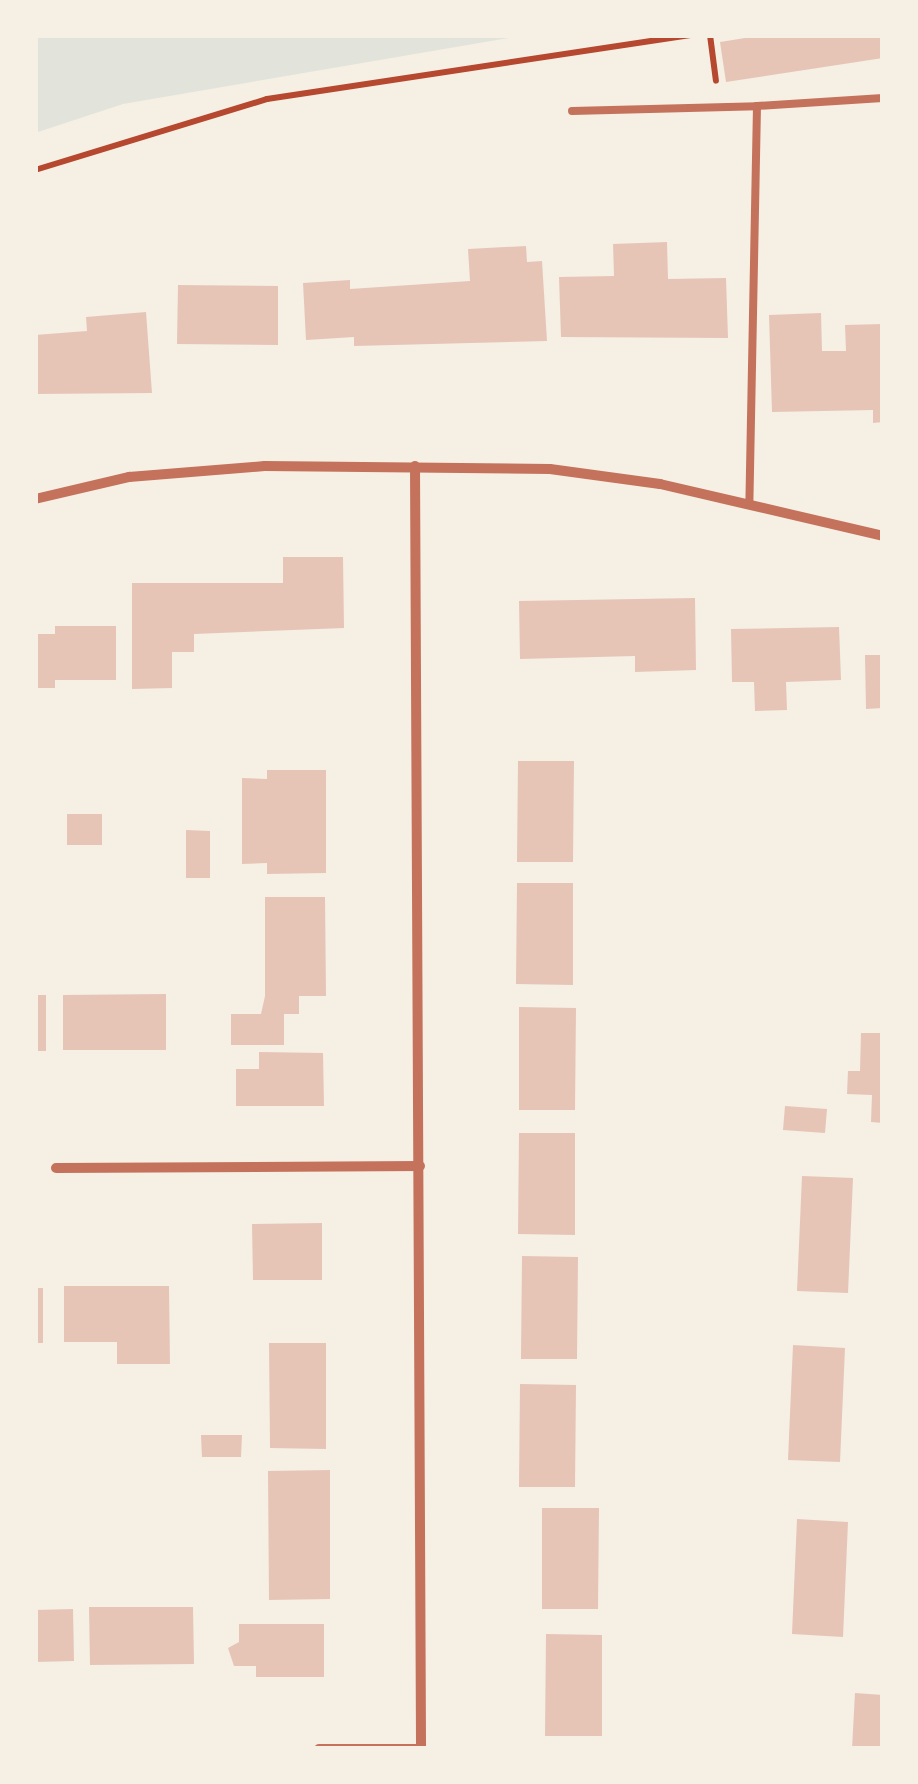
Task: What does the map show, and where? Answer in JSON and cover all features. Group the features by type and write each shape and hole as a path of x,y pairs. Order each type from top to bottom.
{"street":[{"path":"319,1749 421,1749 415,466"},
{"path":"35,499 130,477 226,469 550,469 749,505 883,536"},
{"path":"56,1168 420,1166"}],"lane":[{"path":"572,112 883,98"},
{"path":"749,505 757,106"}],"path":[{"path":"35,170 267,99 692,35"},
{"path":"710,35 720,107"}],"shaded area":[{"path":"35,35 526,35 123,104 35,133"}],"building":[{"path":"764,35 883,35 883,58 726,82 720,42"},
{"path":"667,242 668,279 726,278 728,338 561,337 559,277 614,276 613,244"},
{"path":"526,246 527,262 542,261 547,341 354,346 354,337 306,340 303,283 350,280 350,289 470,281 468,249"},
{"path":"178,285 278,286 278,345 177,344"},
{"path":"146,312 152,393 35,394 35,335 87,331 86,317"},
{"path":"821,313 822,351 846,351 845,325 883,324 883,422 873,423 873,410 772,412 769,315"},
{"path":"283,557 343,557 344,628 194,634 194,652 172,652 172,688 132,689 132,583 283,583"},
{"path":"695,598 696,670 635,672 635,656 520,659 519,601"},
{"path":"55,626 116,626 116,680 55,680 55,688 35,688 35,634 55,634"},
{"path":"839,627 841,680 786,682 787,710 755,711 754,682 732,682 731,629"},
{"path":"865,655 883,655 883,708 866,709"},
{"path":"518,761 574,761 573,862 517,862"},
{"path":"267,770 326,770 326,873 267,874 267,863 242,864 242,778 267,779"},
{"path":"67,814 102,814 102,845 67,845"},
{"path":"186,830 210,831 210,878 186,878"},
{"path":"517,883 573,883 573,985 516,984"},
{"path":"265,897 325,897 326,996 299,996 299,1014 284,1014 284,1045 231,1045 231,1014 261,1014 265,996"},
{"path":"166,994 166,1050 63,1050 63,995"},
{"path":"35,995 46,995 46,1051 35,1051"},
{"path":"519,1007 576,1008 575,1110 519,1110"},
{"path":"861,1033 883,1033 883,1123 871,1122 872,1095 847,1094 848,1071 860,1071"},
{"path":"259,1052 323,1053 324,1106 236,1106 236,1069 259,1069"},
{"path":"785,1106 827,1109 825,1133 783,1130"},
{"path":"519,1133 575,1133 575,1235 518,1234"},
{"path":"802,1176 853,1178 848,1293 797,1291"},
{"path":"322,1223 322,1280 253,1280 252,1224"},
{"path":"522,1256 578,1257 577,1359 521,1359"},
{"path":"64,1286 169,1286 170,1364 117,1364 117,1342 64,1342"},
{"path":"35,1288 43,1288 43,1343 35,1343"},
{"path":"269,1343 326,1343 326,1449 270,1448"},
{"path":"793,1345 845,1348 840,1462 788,1460"},
{"path":"520,1384 576,1385 575,1487 519,1487"},
{"path":"201,1435 242,1435 241,1457 202,1457"},
{"path":"330,1470 330,1599 269,1600 268,1471"},
{"path":"542,1508 599,1508 598,1609 542,1609"},
{"path":"797,1519 848,1522 843,1637 792,1634"},
{"path":"89,1607 193,1607 194,1664 90,1665"},
{"path":"73,1609 74,1661 35,1662 35,1610"},
{"path":"239,1624 324,1624 324,1677 256,1677 256,1666 234,1666 228,1648 239,1642"},
{"path":"546,1634 602,1635 602,1736 545,1736"},
{"path":"855,1693 883,1695 883,1749 852,1749"}]}
